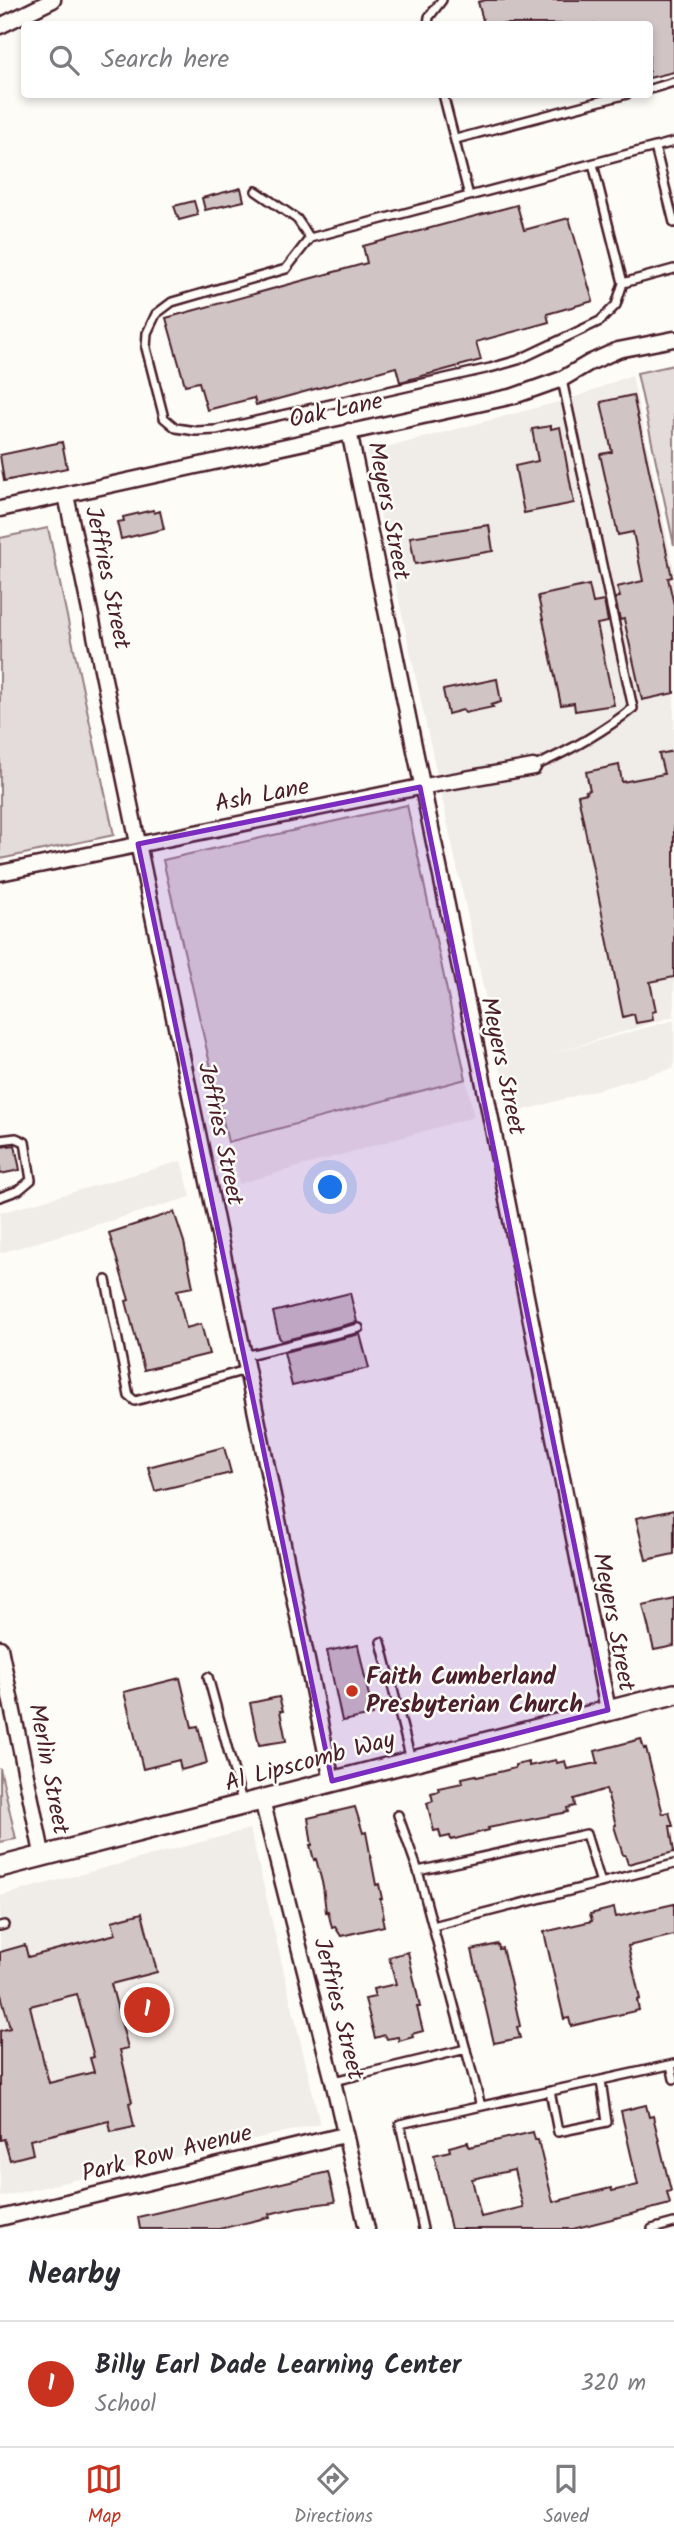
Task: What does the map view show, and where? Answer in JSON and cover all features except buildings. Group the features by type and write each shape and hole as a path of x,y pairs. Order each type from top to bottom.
{"street":[{"path":"0,26 53,0"},
{"name":"Oak Lane","path":"0,509 514,396 562,379 618,350 674,339"},
{"name":"Meyers Street","path":"349,431 420,787 487,1100 607,1710"},
{"name":"Jeffries Street","path":"66,495 332,1781"},
{"name":"Ash Lane","path":"0,873 420,787 533,767"},
{"name":"Merlin Street","path":"0,1648 4,1691 43,1858"},
{"name":"Al Lipscomb Way","path":"0,1867 674,1694"},
{"name":"Jeffries Street","path":"252,1803 333,2081 367,2229"},
{"name":"Park Row Avenue","path":"0,2218 344,2134"}],"lane":[{"path":"428,21 442,0"},
{"path":"653,88 674,82"},
{"path":"444,98 469,196"},
{"path":"456,139 612,98"},
{"path":"593,164 623,283 616,305 600,321 518,360 490,368 216,430 176,428 164,418 146,348 147,332 156,314 172,302 286,269 310,238 674,142"},
{"path":"655,147 674,223"},
{"path":"256,191 297,219 310,238"},
{"path":"623,283 674,269"},
{"path":"533,767 572,750 633,708 562,379"},
{"path":"0,1140 16,1138 25,1142 31,1180 19,1191 0,1197"},
{"path":"106,1280 129,1396 135,1401 190,1387 245,1363 359,1328"},
{"path":"381,1642 411,1761"},
{"path":"208,1677 252,1803"},
{"path":"398,1815 418,1871 481,2106"},
{"path":"418,1871 586,1834 601,1883"},
{"path":"433,1926 674,1864"},
{"path":"333,2081 466,2049"},
{"path":"423,2229 400,2124 672,2065 674,2079"},
{"path":"550,2091 558,2132 607,2122 601,2080"},
{"path":"652,2229 674,2223"}],"highlighted area":[{"path":"420,787 608,1710 332,1781 138,844"}],"shaded area":[{"path":"674,365 674,545 637,373"},
{"path":"632,375 674,570 674,1016 551,1054 674,1020 674,1068 507,1115 501,1069 367,453 573,398"},
{"path":"48,528 114,835 0,859 0,538"},
{"path":"407,805 466,1079 228,1142 163,860"},
{"path":"466,1079 474,1117 239,1184 231,1141"},
{"path":"181,1161 191,1197 0,1253 0,1213"},
{"path":"0,1768 16,1839 0,1842"},
{"path":"250,1829 320,2124 0,2197 0,1896"}],"place":[{"name":"Faith Cumberland Presbyterian Church","path":"352,1691"},
{"name":"Billy Earl Dade Learning Center","path":"147,2010"}]}
